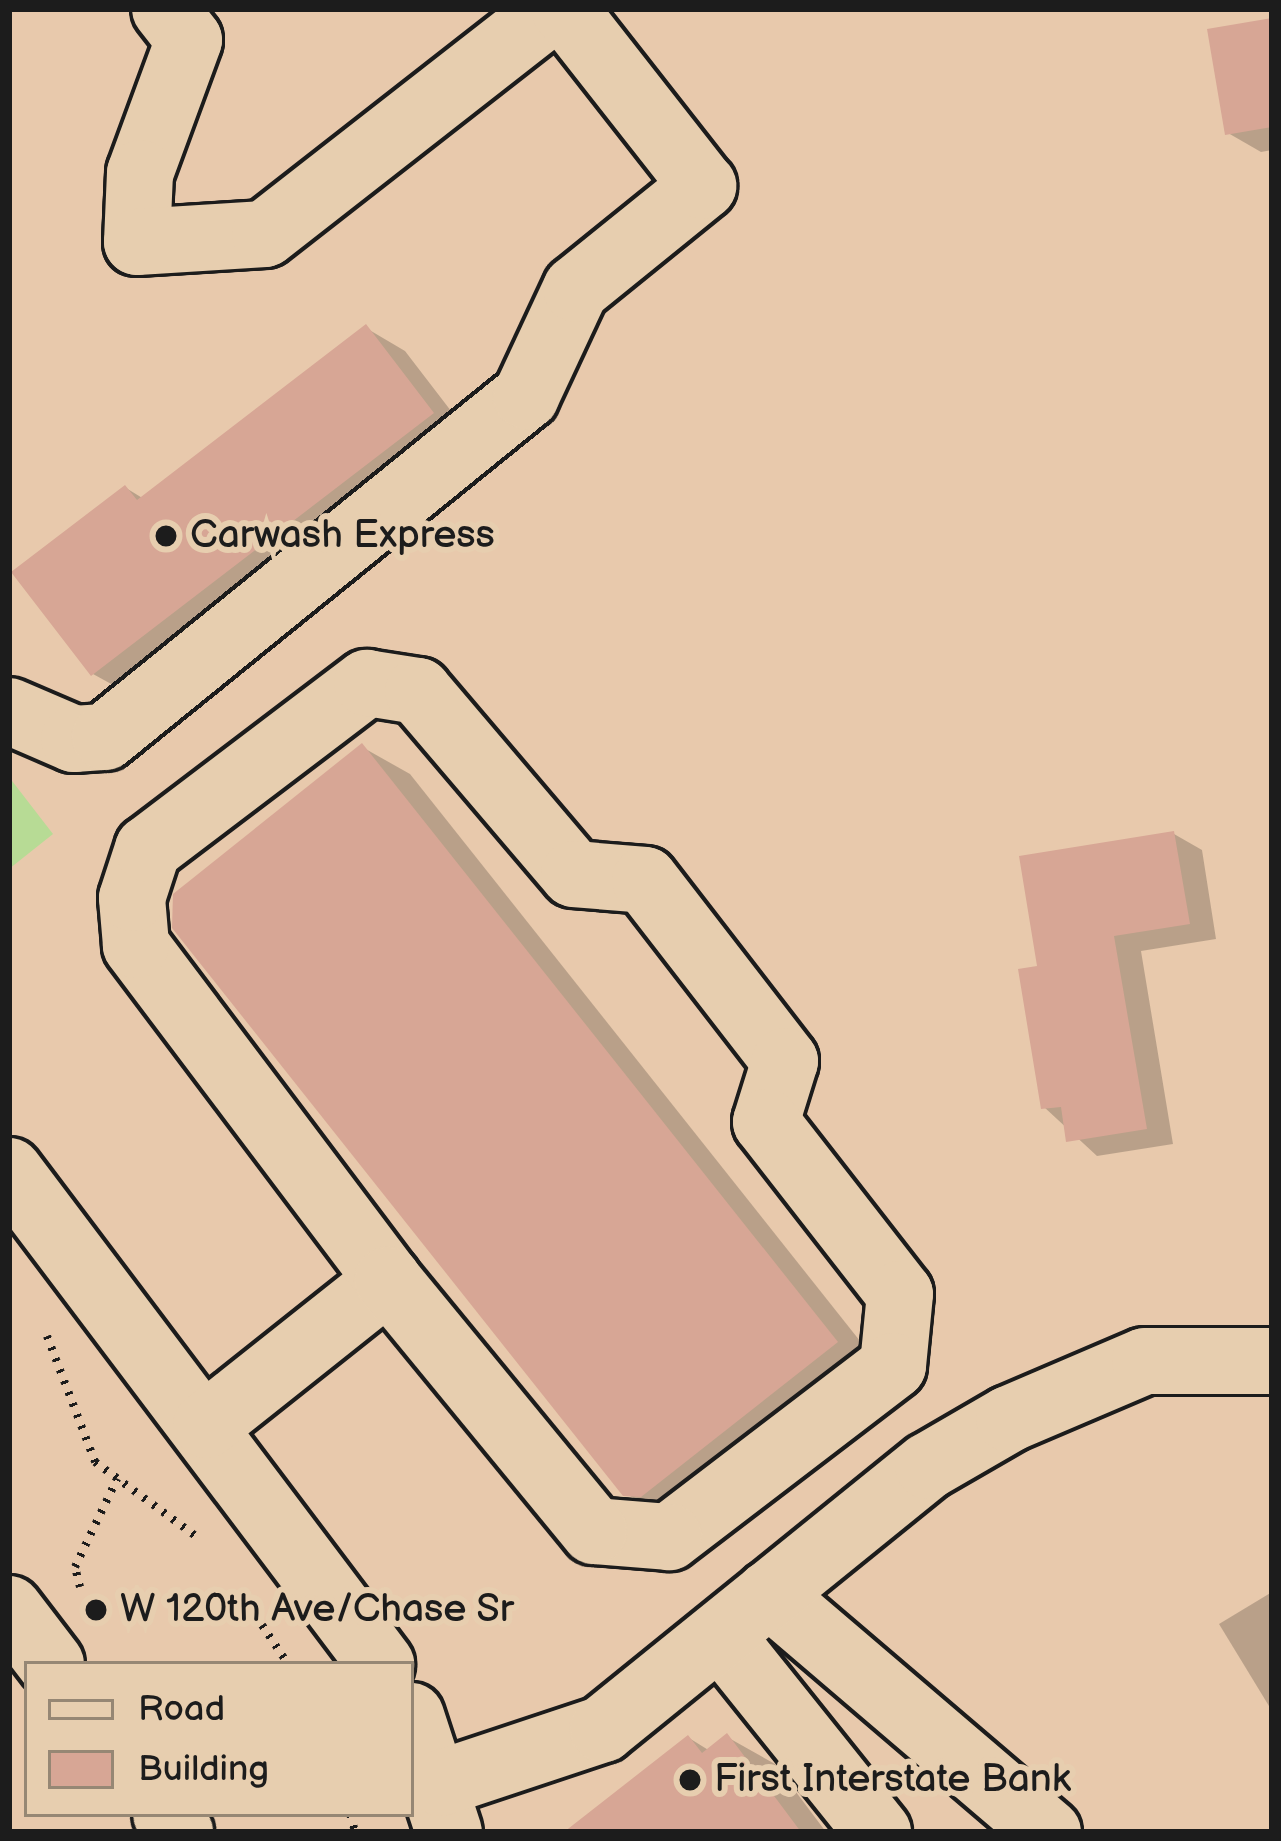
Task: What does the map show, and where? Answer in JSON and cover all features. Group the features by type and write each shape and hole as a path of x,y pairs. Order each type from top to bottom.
{"street":[{"path":"190,19 140,173 137,242 265,234 554,9"},
{"path":"9,711 74,739 105,737 526,396 576,289 703,185 563,9"},
{"path":"367,683 418,691 574,874 645,880 785,1061 766,1122 900,1294 893,1366 669,1537 594,1531 388,1280 136,945 132,898 148,849 367,683"},
{"path":"9,1171 206,1425 379,1661"},
{"path":"206,1425 388,1280"},
{"path":"414,1724 445,1807 603,1729 928,1466 1076,1386 1145,1361 1272,1361"},
{"path":"9,1609 49,1661"},
{"path":"744,1614 878,1832"},
{"path":"744,1614 1048,1832"}],"path":[{"path":"39,1314 95,1462 209,1546"},
{"path":"88,1598 75,1567 117,1479"},
{"path":"249,1605 286,1661"}],"green space":[{"path":"9,777 53,834 9,869"}],"building":[{"path":"1272,18 1272,127 1225,135 1207,29"},
{"name":"Carwash Express","path":"366,324 434,413 91,676 11,572 125,485 137,500"},
{"path":"362,743 838,1342 641,1497 623,1496 172,928 173,894"},
{"path":"1174,831 1190,924 1114,936 1147,1129 1066,1142 1061,1107 1041,1109 1018,969 1037,966 1019,856"},
{"name":"First Interstate Bank","path":"727,1733 801,1832 564,1832 688,1735 702,1753"}],"place":[{"name":"Carwash Express","path":"166,536"},
{"name":"W 120th Ave/Chase Sr","path":"96,1610"},
{"name":"First Interstate Bank","path":"690,1780"}]}
